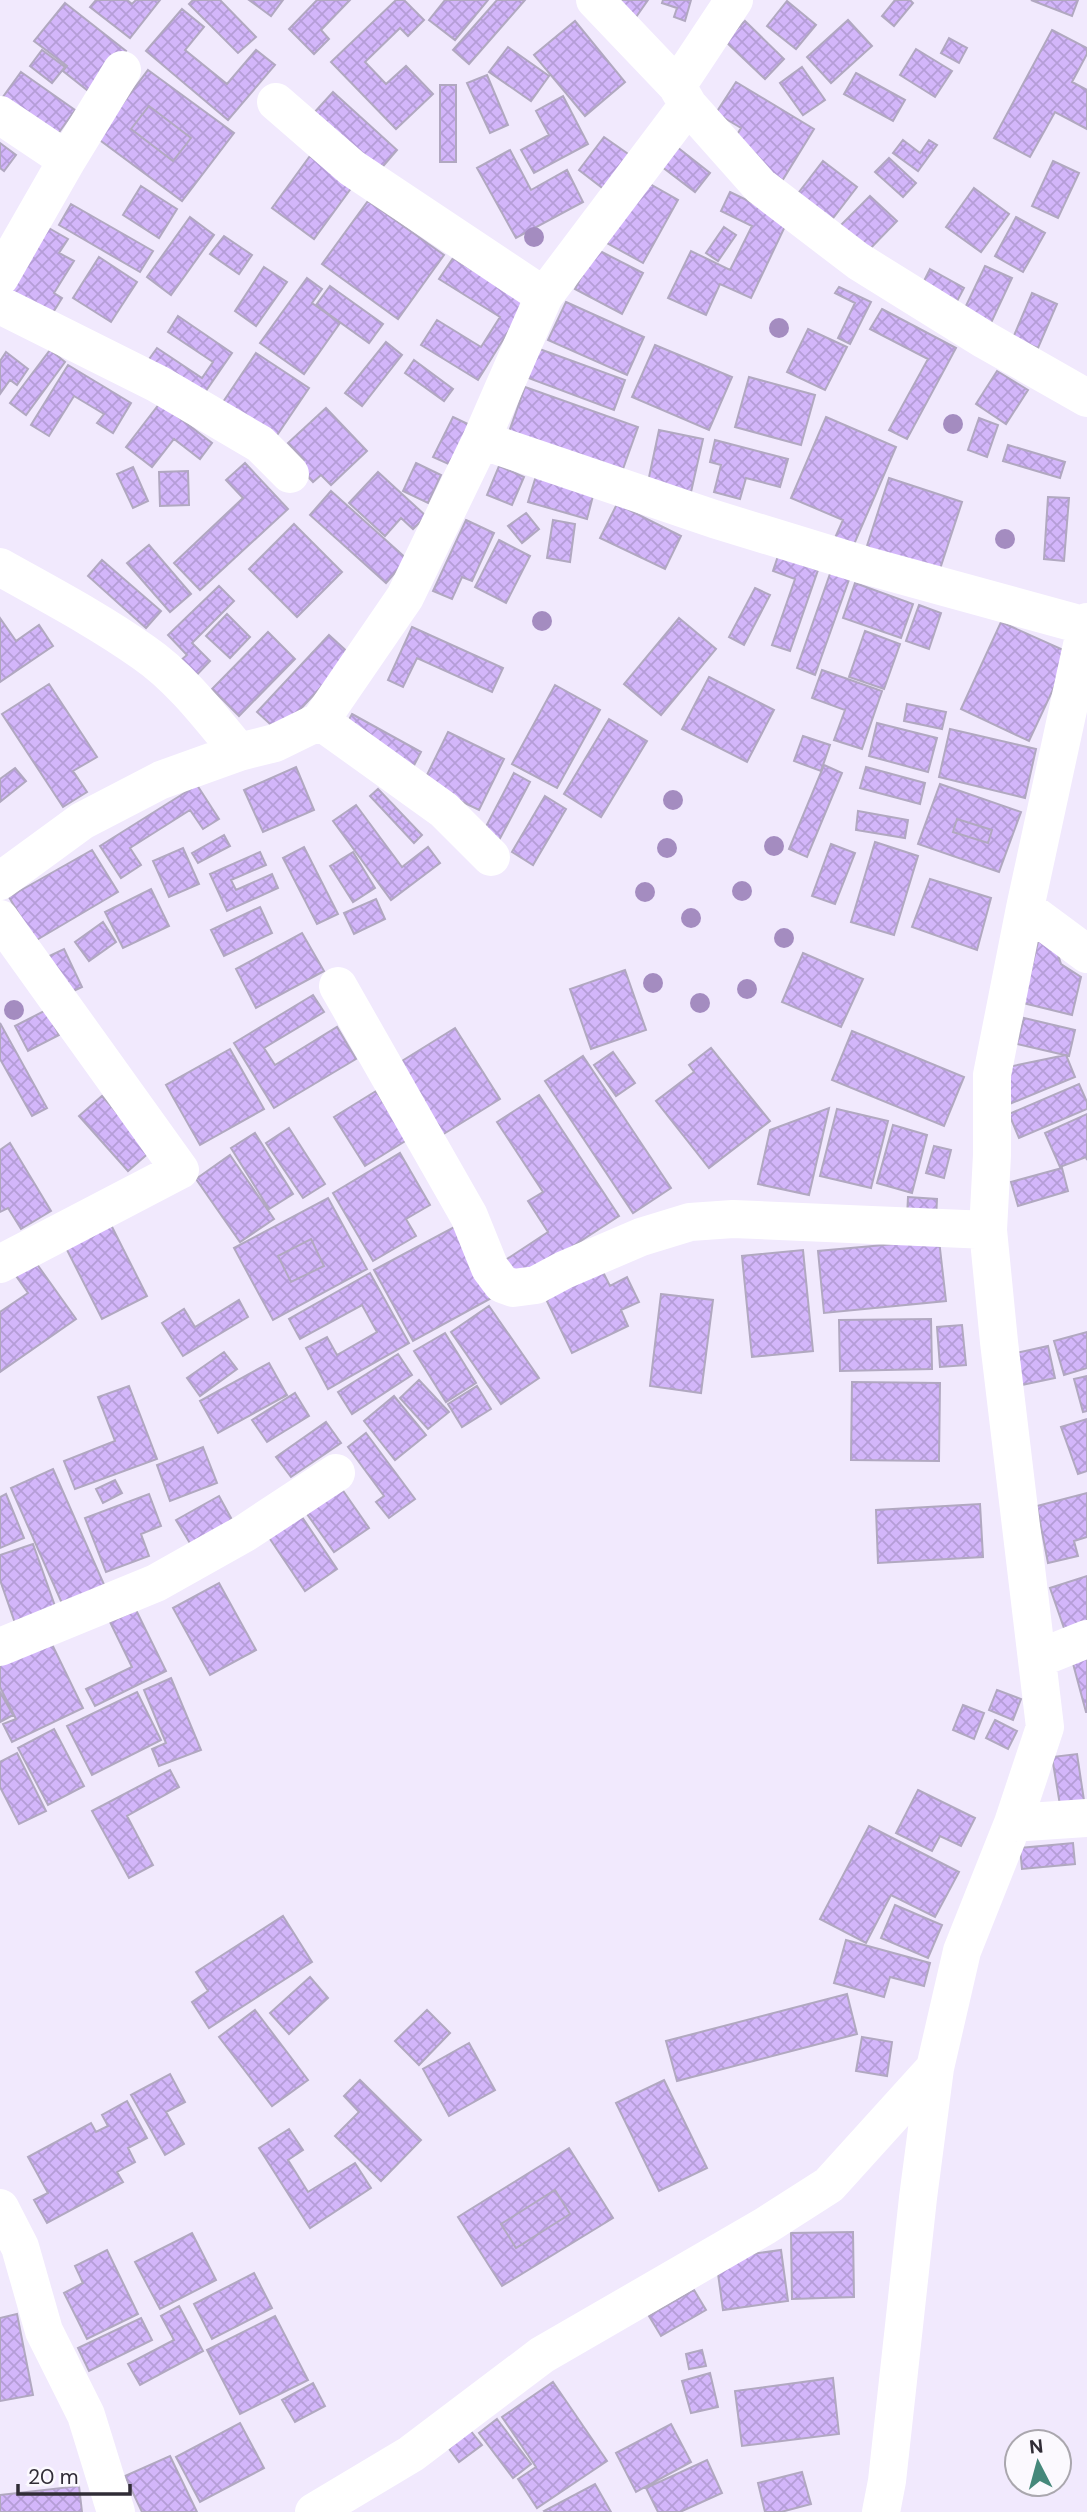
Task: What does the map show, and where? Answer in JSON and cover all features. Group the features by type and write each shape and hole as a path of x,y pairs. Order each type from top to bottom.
{"street":[{"path":"595,0 760,186 858,261 985,340 1087,398"},
{"path":"0,881 82,821 161,780 239,752 275,743 320,721 405,597 481,440 544,296 682,96 734,0"},
{"path":"0,276 67,159 122,71"},
{"path":"276,102 352,167 544,296"},
{"path":"0,115 67,159"},
{"path":"0,304 158,384 260,444 290,474"},
{"path":"481,440 714,519 864,565 1087,624 1024,908 992,1075 988,1230 1045,1727 1013,1823 962,1951 935,2068 889,2467 881,2512"},
{"path":"0,567 145,653 197,701 239,752"},
{"path":"320,721 444,810 491,857"},
{"path":"1024,908 1087,954"},
{"path":"0,919 180,1170 0,1264"},
{"path":"338,986 469,1216 490,1268 502,1284 513,1288 536,1285 641,1237 690,1222 733,1219 988,1230"},
{"path":"0,1647 156,1583 245,1532 336,1473"},
{"path":"1037,1659 1087,1639"},
{"path":"1013,1823 1087,1818"},
{"path":"314,2512 411,2454 541,2355 765,2227 829,2185 935,2068"},
{"path":"0,2208 20,2247 44,2331 86,2415 116,2512"}],"building":[{"path":"96,0 127,0 132,4 136,0 160,0 130,38 90,7"},
{"path":"193,0 220,0 256,37 238,53 189,4"},
{"path":"249,0 283,0 271,16"},
{"path":"317,0 350,0 321,30 329,39 314,54 289,29"},
{"path":"396,0 404,0 424,20 408,36 400,28 365,62 386,84 406,66 433,94 396,129 331,62"},
{"path":"445,0 488,0 455,40 429,20"},
{"path":"497,0 525,0 469,64 453,50"},
{"path":"617,0 648,0 629,27"},
{"path":"663,0 691,0 685,21 674,17 677,8 662,3"},
{"path":"895,0 910,0 913,3 894,26 882,16"},
{"path":"1031,0 1078,0 1072,16"},
{"path":"787,1 816,25 796,49 767,26"},
{"path":"65,3 126,51 92,94 63,71 67,66 34,41"},
{"path":"182,9 204,27 185,50 227,84 256,50 275,65 228,120 146,51"},
{"path":"848,20 872,46 831,83 807,57"},
{"path":"575,21 625,82 585,116 534,55"},
{"path":"745,21 784,59 765,79 725,41"},
{"path":"1052,30 1087,48 1087,54 1072,82 1087,90 1087,129 1055,112 1030,157 994,138"},
{"path":"949,38 967,48 959,63 941,53"},
{"path":"508,47 549,76 531,101 489,72"},
{"path":"916,49 952,71 935,97 900,75"},
{"path":"42,50 65,67 52,83 30,66"},
{"path":"802,67 825,100 803,115 780,83"},
{"path":"148,70 234,133 182,201 97,138","holes":["149,106 191,138 173,161 131,129"]},
{"path":"21,72 75,110 52,142 0,101"},
{"path":"856,73 905,100 893,121 844,94"},
{"path":"487,75 508,125 490,133 467,83"},
{"path":"736,82 814,129 782,181 729,148 741,128 716,113"},
{"path":"440,85 456,85 456,162 440,162"},
{"path":"333,92 397,150 378,172 313,114"},
{"path":"563,96 588,144 534,173 521,150 549,135 536,111"},
{"path":"149,106 191,138 173,161 131,129"},
{"path":"604,137 631,156 605,190 579,170"},
{"path":"903,140 920,153 929,140 937,145 918,171 893,153"},
{"path":"0,143 16,155 4,171 0,168"},
{"path":"672,143 710,173 695,192 657,163"},
{"path":"510,150 531,190 567,170 583,202 516,238 477,168"},
{"path":"310,156 352,187 314,239 272,208"},
{"path":"889,158 916,183 903,197 875,172"},
{"path":"823,161 857,187 830,222 796,196"},
{"path":"1053,161 1079,173 1058,218 1032,206"},
{"path":"643,180 678,200 643,263 607,243"},
{"path":"141,186 177,209 159,238 123,215"},
{"path":"974,188 1009,214 981,252 946,227"},
{"path":"730,192 788,220 751,298 720,284 706,315 668,298 691,251 730,270 752,226 721,211"},
{"path":"870,196 897,221 864,255 837,229"},
{"path":"368,201 444,255 398,319 322,264"},
{"path":"71,204 153,251 140,272 59,225"},
{"path":"190,217 214,235 171,295 147,277"},
{"path":"1016,217 1045,233 1023,272 995,256"},
{"path":"47,227 68,239 59,253 74,261 54,293 62,298 46,324 4,300"},
{"path":"724,227 736,235 718,261 706,253"},
{"path":"224,236 252,255 239,274 210,254"},
{"path":"596,249 643,273 622,314 575,289"},
{"path":"99,257 137,282 111,322 73,298"},
{"path":"453,258 526,303 478,380 421,345 437,320 481,347 500,317 439,279"},
{"path":"985,266 1012,278 991,323 964,310"},
{"path":"264,267 287,282 256,326 235,311"},
{"path":"930,269 964,288 954,307 920,289"},
{"path":"307,278 322,289 312,303 340,323 304,374 260,343"},
{"path":"330,286 383,324 369,343 316,305"},
{"path":"839,287 871,302 850,344 838,338 855,303 835,293"},
{"path":"1032,293 1057,304 1038,348 1013,338"},
{"path":"566,302 644,337 627,375 548,340"},
{"path":"882,309 956,348 907,439 889,430 928,359 870,329"},
{"path":"178,316 232,353 201,398 147,362 157,348 202,378 213,362 168,332"},
{"path":"808,329 847,347 825,390 787,372"},
{"path":"386,342 402,355 362,406 345,393"},
{"path":"655,345 732,377 709,430 632,397"},
{"path":"534,347 625,380 614,410 523,376"},
{"path":"50,350 65,362 26,415 10,403"},
{"path":"6,352 28,369 17,385 10,380 0,394 0,361"},
{"path":"256,353 309,388 271,444 219,408"},
{"path":"414,360 453,389 444,401 405,373"},
{"path":"68,365 131,403 113,433 97,423 104,414 74,396 49,436 31,425"},
{"path":"997,371 1028,390 1006,424 976,404"},
{"path":"749,377 815,395 801,445 735,427"},
{"path":"525,387 638,427 619,480 506,440"},
{"path":"160,403 212,443 200,459 174,439 152,467 126,447"},
{"path":"326,408 367,451 331,485 321,475 313,482 298,466 304,460 288,443"},
{"path":"453,417 472,426 453,466 433,457"},
{"path":"826,417 896,447 852,549 834,540 843,520 791,498"},
{"path":"979,418 998,425 987,457 968,450"},
{"path":"659,430 703,439 691,492 648,482"},
{"path":"715,440 788,459 780,487 746,478 740,499 714,492 721,465 710,462"},
{"path":"1008,445 1065,462 1060,478 1003,461"},
{"path":"245,463 288,509 200,590 174,563 243,498 226,480"},
{"path":"416,463 441,475 428,503 403,491"},
{"path":"499,466 524,477 512,505 487,495"},
{"path":"133,467 148,501 133,508 117,474"},
{"path":"188,471 189,505 160,506 159,472"},
{"path":"378,472 426,516 413,529 401,518 385,536 349,503"},
{"path":"536,476 594,492 587,519 528,502"},
{"path":"889,478 962,502 938,575 865,552"},
{"path":"331,491 407,559 386,583 310,515"},
{"path":"1048,497 1069,498 1064,561 1044,559"},
{"path":"617,504 681,536 665,569 600,538"},
{"path":"526,513 539,529 522,543 508,526"},
{"path":"466,520 494,533 472,581 462,577 452,599 433,591"},
{"path":"553,520 575,524 570,562 547,558"},
{"path":"294,524 342,572 297,617 249,569"},
{"path":"499,540 530,556 506,603 475,587"},
{"path":"149,545 191,594 170,612 127,563"},
{"path":"778,556 818,570 790,651 772,645 795,579 773,571"},
{"path":"102,560 161,611 146,628 88,576"},
{"path":"831,571 850,577 815,675 797,668"},
{"path":"855,583 913,604 901,638 843,618"},
{"path":"219,586 234,601 192,643 210,661 190,682 174,666 187,655 168,635"},
{"path":"755,588 770,595 744,645 729,637"},
{"path":"919,605 941,613 929,649 906,641"},
{"path":"227,614 250,637 230,658 206,636"},
{"path":"0,618 16,641 39,625 53,646 0,682"},
{"path":"679,618 716,649 661,715 624,684"},
{"path":"1001,622 1070,653 1029,741 961,709"},
{"path":"412,627 503,668 492,692 417,658 403,687 388,680"},
{"path":"865,631 900,644 884,689 849,677"},
{"path":"268,632 295,659 239,716 212,689"},
{"path":"329,635 351,655 279,732 257,712"},
{"path":"822,670 882,691 862,749 834,740 845,710 812,698"},
{"path":"709,677 774,710 747,762 682,729"},
{"path":"49,684 97,757 73,771 87,792 63,807 2,714"},
{"path":"555,685 600,710 557,788 512,764"},
{"path":"907,704 946,712 942,729 904,721"},
{"path":"352,714 421,752 411,771 342,732"},
{"path":"609,719 647,741 601,817 564,794"},
{"path":"877,723 937,738 928,772 869,756"},
{"path":"950,729 1036,749 1025,798 939,777"},
{"path":"448,732 504,759 479,810 423,783"},
{"path":"803,736 830,745 821,771 794,761"},
{"path":"824,765 842,773 807,857 789,849"},
{"path":"296,767 314,810 263,832 244,790"},
{"path":"866,767 925,783 920,804 860,788"},
{"path":"15,768 26,781 0,802 0,779"},
{"path":"514,773 530,782 497,844 481,836"},
{"path":"940,784 1021,812 999,872 918,844","holes":["957,819 992,830 988,843 953,832"]},
{"path":"197,785 219,819 203,829 190,810 130,848 141,865 121,878 100,846"},
{"path":"378,789 422,835 414,843 370,796"},
{"path":"545,796 566,809 533,865 512,852"},
{"path":"356,805 402,867 428,847 440,863 391,900 333,821"},
{"path":"858,811 908,820 905,838 856,830"},
{"path":"957,819 992,830 988,843 953,832"},
{"path":"224,835 230,846 198,863 192,853"},
{"path":"875,842 918,856 894,935 851,922"},
{"path":"831,844 855,853 835,904 812,896"},
{"path":"304,847 338,914 317,924 283,858"},
{"path":"183,848 199,884 169,897 153,861"},
{"path":"92,850 118,892 35,941 9,897"},
{"path":"260,852 266,865 231,880 236,890 272,874 278,888 227,911 210,874"},
{"path":"353,852 375,888 353,902 330,866"},
{"path":"930,879 991,898 977,950 912,927"},
{"path":"151,889 169,926 123,948 105,912"},
{"path":"376,899 385,919 354,934 344,913"},
{"path":"260,907 272,933 224,956 211,930"},
{"path":"103,922 116,942 89,961 75,942"},
{"path":"302,933 324,971 256,1008 236,969"},
{"path":"1039,938 1054,942 1061,964 1081,977 1072,1015 1023,1003"},
{"path":"64,949 82,987 61,997 43,959"},
{"path":"803,953 863,979 841,1027 782,1002"},
{"path":"625,970 646,1030 591,1049 570,989"},
{"path":"313,995 324,1012 264,1048 275,1065 337,1027 356,1059 274,1108 234,1043"},
{"path":"46,1010 59,1035 28,1051 15,1026"},
{"path":"1024,1018 1075,1030 1069,1056 1017,1044"},
{"path":"0,1023 47,1108 32,1116 0,1059"},
{"path":"455,1028 500,1099 434,1140 389,1069"},
{"path":"852,1031 964,1077 944,1126 832,1080"},
{"path":"711,1048 770,1121 709,1168 656,1101 694,1072 689,1065"},
{"path":"230,1049 264,1109 200,1145 166,1085"},
{"path":"613,1052 635,1083 616,1096 594,1065"},
{"path":"1066,1055 1075,1077 1007,1105 1003,1068"},
{"path":"583,1056 671,1188 633,1213 545,1081"},
{"path":"1079,1084 1087,1102 1087,1109 1019,1138 1009,1114"},
{"path":"376,1091 407,1140 365,1166 334,1117"},
{"path":"539,1095 619,1216 515,1284 501,1263 548,1232 528,1201 543,1192 497,1122"},
{"path":"102,1096 151,1151 128,1171 79,1116"},
{"path":"829,1108 809,1195 758,1184 770,1130"},
{"path":"837,1109 888,1121 871,1188 820,1176"},
{"path":"1087,1114 1087,1160 1086,1157 1060,1167 1045,1133"},
{"path":"893,1125 927,1135 912,1193 877,1183"},
{"path":"289,1128 325,1184 303,1198 266,1143"},
{"path":"255,1133 293,1194 269,1209 231,1148"},
{"path":"10,1143 51,1211 21,1229 8,1208 0,1212 0,1150"},
{"path":"934,1146 951,1150 944,1178 926,1173"},
{"path":"400,1153 430,1205 406,1219 416,1236 373,1261 333,1193"},
{"path":"230,1155 274,1219 240,1242 196,1179"},
{"path":"1062,1168 1068,1191 1018,1206 1011,1182"},
{"path":"908,1197 937,1199 936,1219 907,1217"},
{"path":"328,1198 367,1269 273,1320 234,1248","holes":["311,1239 324,1266 291,1282 278,1256"]},
{"path":"107,1217 147,1296 102,1319 62,1240"},
{"path":"456,1226 495,1296 413,1341 374,1270"},
{"path":"311,1239 324,1266 291,1282 278,1256"},
{"path":"939,1240 946,1301 824,1313 818,1251"},
{"path":"803,1250 813,1351 752,1357 742,1256"},
{"path":"34,1260 76,1319 0,1372 0,1312 28,1293 14,1273"},
{"path":"601,1268 610,1286 627,1277 639,1302 621,1310 628,1326 572,1353 544,1295"},
{"path":"370,1273 409,1343 328,1389 306,1348 327,1337 337,1355 377,1332 362,1305 300,1339 289,1319"},
{"path":"661,1294 713,1300 701,1393 650,1386"},
{"path":"239,1300 248,1317 183,1356 162,1323 184,1309 195,1327"},
{"path":"489,1306 539,1378 501,1404 451,1332"},
{"path":"931,1319 932,1369 840,1371 839,1320"},
{"path":"962,1325 966,1365 940,1367 937,1327"},
{"path":"1087,1332 1087,1368 1064,1375 1054,1341"},
{"path":"445,1333 476,1383 446,1402 414,1351"},
{"path":"1048,1346 1055,1378 1017,1386 1011,1354"},
{"path":"224,1352 237,1369 200,1396 187,1378"},
{"path":"398,1354 412,1375 352,1414 338,1392"},
{"path":"269,1363 287,1395 218,1433 200,1401"},
{"path":"1087,1376 1087,1411 1083,1412 1074,1379"},
{"path":"419,1380 449,1412 428,1429 400,1398"},
{"path":"852,1382 940,1383 939,1461 851,1460"},
{"path":"129,1386 157,1459 75,1489 64,1461 115,1441 98,1397"},
{"path":"477,1386 491,1409 462,1427 448,1404"},
{"path":"295,1393 309,1416 267,1442 252,1420"},
{"path":"394,1396 426,1435 395,1460 364,1421"},
{"path":"1087,1419 1087,1471 1078,1474 1061,1427"},
{"path":"326,1422 341,1443 291,1477 276,1457"},
{"path":"366,1433 415,1499 389,1518 376,1502 384,1496 348,1447"},
{"path":"203,1447 217,1483 170,1501 157,1465"},
{"path":"53,1469 106,1589 64,1608 11,1488"},
{"path":"115,1480 122,1493 103,1503 96,1489"},
{"path":"337,1482 369,1528 334,1552 302,1507"},
{"path":"1087,1493 1087,1537 1074,1541 1078,1556 1048,1563 1037,1506"},
{"path":"6,1494 24,1538 0,1548 0,1497"},
{"path":"149,1494 161,1526 141,1534 149,1556 106,1572 85,1518"},
{"path":"219,1496 236,1527 194,1550 176,1520"},
{"path":"980,1504 983,1557 878,1563 876,1510"},
{"path":"300,1514 337,1569 305,1591 268,1536"},
{"path":"33,1544 56,1609 15,1623 0,1580 0,1555"},
{"path":"1087,1576 1087,1624 1065,1631 1050,1588"},
{"path":"219,1583 256,1650 210,1675 173,1608"},
{"path":"136,1610 166,1671 95,1706 86,1689 132,1667 110,1622"},
{"path":"47,1634 83,1708 12,1742 3,1724 16,1719 0,1687 0,1657"},
{"path":"1087,1656 1087,1712 1086,1712 1072,1660"},
{"path":"171,1678 201,1750 159,1766 152,1749 166,1743 144,1690"},
{"path":"997,1690 1021,1699 1013,1720 989,1710"},
{"path":"0,1692 13,1715 0,1722"},
{"path":"137,1692 161,1740 92,1775 67,1726"},
{"path":"963,1705 984,1713 974,1739 953,1730"},
{"path":"995,1720 1017,1731 1008,1749 986,1738"},
{"path":"54,1729 84,1786 48,1805 18,1748"},
{"path":"17,1753 46,1811 19,1824 0,1787 0,1762"},
{"path":"1077,1754 1085,1807 1061,1811 1052,1757"},
{"path":"170,1770 179,1787 127,1816 153,1865 129,1878 92,1811"},
{"path":"918,1790 975,1818 961,1846 940,1836 932,1851 896,1833"},
{"path":"869,1826 959,1872 935,1917 891,1895 866,1943 820,1919"},
{"path":"1073,1843 1075,1864 1022,1869 1020,1848"},
{"path":"895,1905 942,1925 928,1958 881,1938"},
{"path":"283,1916 312,1962 209,2028 192,2002 208,1991 196,1972"},
{"path":"846,1940 930,1963 924,1986 890,1977 884,1997 834,1983"},
{"path":"310,1977 328,1998 289,2034 270,2013"},
{"path":"847,1994 857,2034 677,2081 666,2041"},
{"path":"255,2010 308,2080 272,2106 219,2037"},
{"path":"427,2010 450,2033 419,2065 395,2041"},
{"path":"862,2037 892,2042 887,2076 856,2071"},
{"path":"469,2043 495,2090 449,2116 423,2069"},
{"path":"170,2074 185,2102 166,2112 184,2144 165,2155 131,2095"},
{"path":"360,2080 421,2140 381,2181 335,2136 359,2112 344,2096"},
{"path":"664,2080 707,2168 659,2191 616,2103"},
{"path":"127,2101 147,2138 128,2148 135,2162 117,2172 123,2182 47,2223 34,2200 48,2193 28,2157 91,2123 96,2132 108,2126 102,2115"},
{"path":"289,2129 303,2150 288,2160 308,2192 355,2163 371,2188 310,2228 259,2148"},
{"path":"569,2148 613,2218 502,2286 458,2217","holes":["555,2190 570,2214 516,2248 501,2224"]},
{"path":"555,2190 570,2214 516,2248 501,2224"},
{"path":"853,2232 854,2297 792,2299 791,2233"},
{"path":"192,2233 216,2280 160,2309 135,2262"},
{"path":"107,2250 138,2314 87,2339 64,2293 83,2283 75,2266"},
{"path":"781,2250 788,2301 723,2310 716,2259"},
{"path":"254,2273 272,2308 212,2339 194,2304"},
{"path":"694,2290 706,2310 661,2336 649,2316"},
{"path":"179,2306 203,2351 140,2385 128,2364 174,2340 161,2316"},
{"path":"17,2314 33,2395 0,2401 0,2318"},
{"path":"275,2316 308,2380 240,2414 207,2350"},
{"path":"141,2318 152,2340 89,2371 78,2348"},
{"path":"702,2350 706,2366 689,2369 686,2354"},
{"path":"710,2373 718,2407 691,2413 682,2381"},
{"path":"833,2378 839,2434 742,2446 735,2391"},
{"path":"553,2382 607,2461 537,2508 518,2479 536,2467 502,2417"},
{"path":"313,2383 325,2406 295,2422 282,2400"},
{"path":"497,2419 531,2464 513,2478 479,2433"},
{"path":"240,2423 264,2468 200,2502 176,2457"},
{"path":"671,2424 691,2462 636,2492 616,2453"},
{"path":"470,2430 482,2445 459,2462 447,2446"},
{"path":"170,2456 197,2512 142,2512 125,2476"},
{"path":"707,2460 722,2493 680,2512 658,2512 646,2488"},
{"path":"802,2472 811,2504 781,2512 765,2512 758,2483"},
{"path":"595,2484 611,2512 544,2511"},
{"path":"79,2486 82,2512 0,2512 0,2495"}]}
